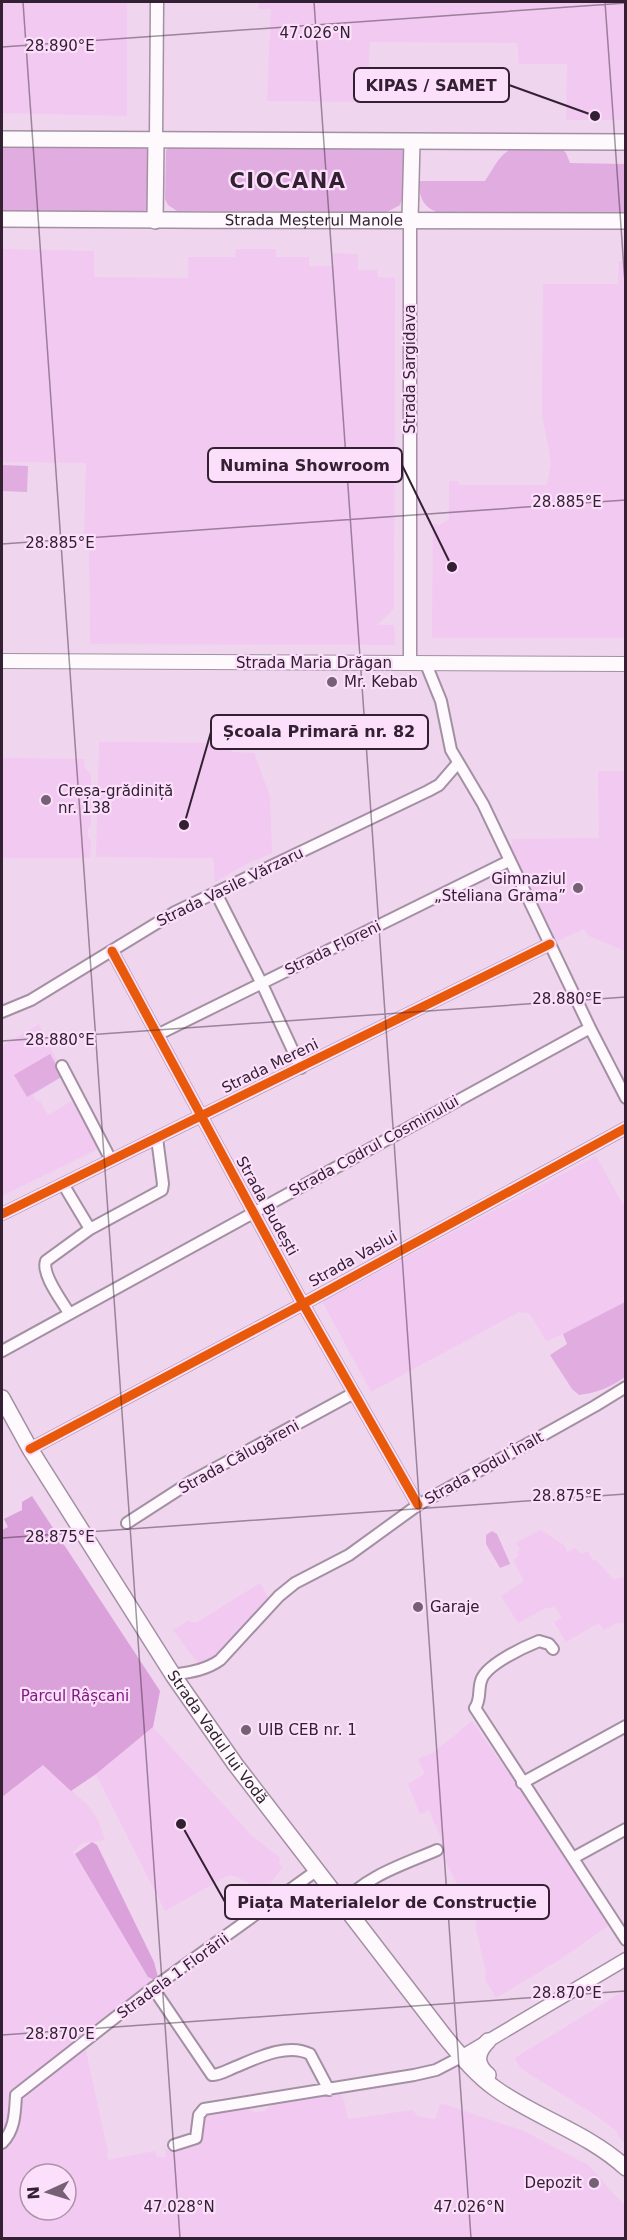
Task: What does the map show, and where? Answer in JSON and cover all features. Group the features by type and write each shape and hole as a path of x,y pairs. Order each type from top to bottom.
{"main road":[{"path":"2,139 626,142"},
{"path":"155,220 156,140"},
{"path":"410,219 412,142"},
{"name":"Strada Meșterul Manole","path":"2,219 626,221"},
{"name":"Strada Maria Drăgan","path":"2,661 626,664"},
{"name":"Strada Vadul lui Vodă","path":"2,1398 30,1449 173,1675 235,1764 461,2056 495,2088 607,2152 626,2168"},
{"path":"488,2041 478,2053 478,2061 482,2069 565,2128"}],"street":[{"path":"156,140 157,2"},
{"name":"Strada Sargidava","path":"410,219 410,663"},
{"path":"426,664 441,700 452,750 483,804 626,1098"},
{"name":"Strada Vasile Vărzaru","path":"2,1012 31,1000 175,912 428,791 439,785 459,763"},
{"name":"Strada Floreni","path":"157,1035 509,861"},
{"path":"216,893 301,1068"},
{"name":"Strada Mereni","path":"2,1214 550,944"},
{"name":"Strada Budești","path":"112,951 303,1304 418,1505"},
{"name":"Strada Codrul Cosminului","path":"2,1351 590,1028"},
{"path":"62,1066 111,1160"},
{"name":"Strada Vaslui","path":"30,1449 626,1128"},
{"path":"69,1313 45,1274 46,1261 90,1229 162,1190 164,1184 157,1138"},
{"path":"63,1184 90,1229"},
{"name":"Strada Podul Înalt","path":"173,1675 203,1670 220,1660 279,1596 311,1573 349,1555 418,1505 595,1407 626,1387"},
{"name":"Strada Călugăreni","path":"127,1523 192,1481 354,1394"},
{"path":"553,1649 549,1644 539,1641 494,1665 483,1675 475,1708 626,1940"},
{"path":"522,1783 626,1726"},
{"path":"573,1858 626,1829"},
{"path":"342,1904 358,1887 437,1850"},
{"name":"Stradela 1 Florării","path":"2,2143 9,2136 15,2116 16,2095 153,1988 316,1871"},
{"path":"174,2145 196,2138 200,2115 204,2109 329,2090 436,2070 626,1959"},
{"path":"153,1988 212,2076 288,2049 297,2049 310,2054 329,2090"}],"shaded area":[{"path":"2,2 127,2 127,116 2,113"},
{"path":"259,2 625,2 625,120 566,120 567,64 519,64 517,43 370,42 367,92 360,102 267,101 271,9 258,9"},
{"path":"2,146 149,147 148,210 139,212 2,211"},
{"path":"170,147 403,149 404,193 400,205 387,212 177,211 168,205 165,199 166,150"},
{"path":"519,147 562,149 570,163 625,164 625,214 440,213 434,211 423,201 419,181 485,181 503,155"},
{"path":"2,249 94,251 94,277 188,278 188,257 235,257 236,249 276,249 276,257 309,257 309,266 334,266 333,253 358,254 358,270 377,270 378,277 395,278 394,609 377,625 394,625 395,645 90,644 89,541 84,540 86,463 2,462"},
{"path":"619,261 626,261 625,638 432,638 433,524 440,525 449,519 449,481 458,481 459,485 547,485 551,463 542,413 543,284 618,284"},
{"path":"2,465 28,466 27,492 2,491"},
{"path":"99,742 232,743 232,752 254,753 270,796 272,853 215,882 213,858 96,857"},
{"name":"Creșa-grădiniță nr. 138","path":"2,758 85,759 84,767 91,775 91,825 88,829 91,841 90,858 2,858"},
{"name":"Gimnaziul „Steliana Grama”","path":"598,771 625,771 625,951 589,936 584,929 557,941 510,846 513,844 511,839 599,838"},
{"path":"39,1024 64,1075 33,1095 37,1102 40,1101 48,1115 75,1099 100,1148 2,1196 2,1046"},
{"path":"50,1054 63,1076 27,1097 14,1075"},
{"path":"596,1156 625,1208 625,1302 578,1328 546,1341 531,1316 528,1313 519,1312 371,1392 323,1303 324,1301"},
{"path":"625,1302 625,1377 604,1389 579,1395 572,1389 550,1355 567,1344 563,1334"},
{"path":"541,1530 565,1546 567,1552 575,1548 581,1554 588,1551 593,1561 596,1560 614,1580 625,1576 625,1624 617,1623 604,1630 599,1623 566,1642 554,1622 562,1618 555,1607 546,1608 518,1623 501,1596 524,1581 513,1559 519,1556 517,1552 520,1550 516,1542"},
{"path":"492,1531 497,1534 510,1564 500,1568 486,1544 486,1535"},
{"path":"260,1583 270,1600 211,1659 200,1666 173,1630 189,1620 197,1622"},
{"path":"472,1721 578,1872 611,1924 559,1960 496,1998 485,1979 486,1973 476,1922 438,1846 443,1843 429,1810 420,1814 408,1784 425,1774 418,1759 434,1752"},
{"path":"153,1727 251,1835 280,1858 279,1864 283,1867 265,1891 235,1876 227,1876 165,1911 96,1774"},
{"path":"43,1765 88,1805 98,1820 105,1840 83,1843 73,1852 152,1983 14,2091 13,2118 2,2137 2,1797"},
{"path":"625,1990 625,2144 617,2134 619,2133 597,2116 520,2068 515,2058"},
{"path":"84,2042 108,2160 155,2151 157,2157 166,2157 165,2150 203,2143 201,2126 206,2112 238,2107 249,2108 255,2113 264,2111 270,2106 340,2093 348,2119 413,2110 417,2116 435,2119 441,2103 524,2131 588,2165 625,2206 625,2238 2,2238 2,2147 18,2130 22,2096"}],"green space":[{"name":"Parcul Râșcani","path":"32,1496 160,1691 153,1727 96,1774 71,1791 43,1765 2,1797 2,1530 8,1527 4,1519 22,1510 22,1502"},
{"path":"92,1842 97,1845 154,1962 158,1977 154,1980 148,1977 75,1854"}],"cycle path":[{"path":"2,1214 550,944"},
{"path":"112,951 303,1304 418,1505"},
{"path":"30,1449 626,1128"}],"place":[{"name":"KIPAS / SAMET","path":"595,116"},
{"name":"Numina Showroom","path":"452,567"},
{"name":"Mr. Kebab","path":"332,682"},
{"name":"Creșa-grădiniță nr. 138","path":"46,800"},
{"name":"Școala Primară nr. 82","path":"184,825"},
{"name":"Gimnaziul „Steliana Grama”","path":"578,888"},
{"name":"Garaje","path":"418,1607"},
{"name":"UIB CEB nr. 1","path":"246,1730"},
{"name":"Piața Materialelor de Construcție","path":"181,1824"},
{"name":"Depozit","path":"594,2183"}],"district":[{"name":"CIOCANA","path":"288,181"}]}
